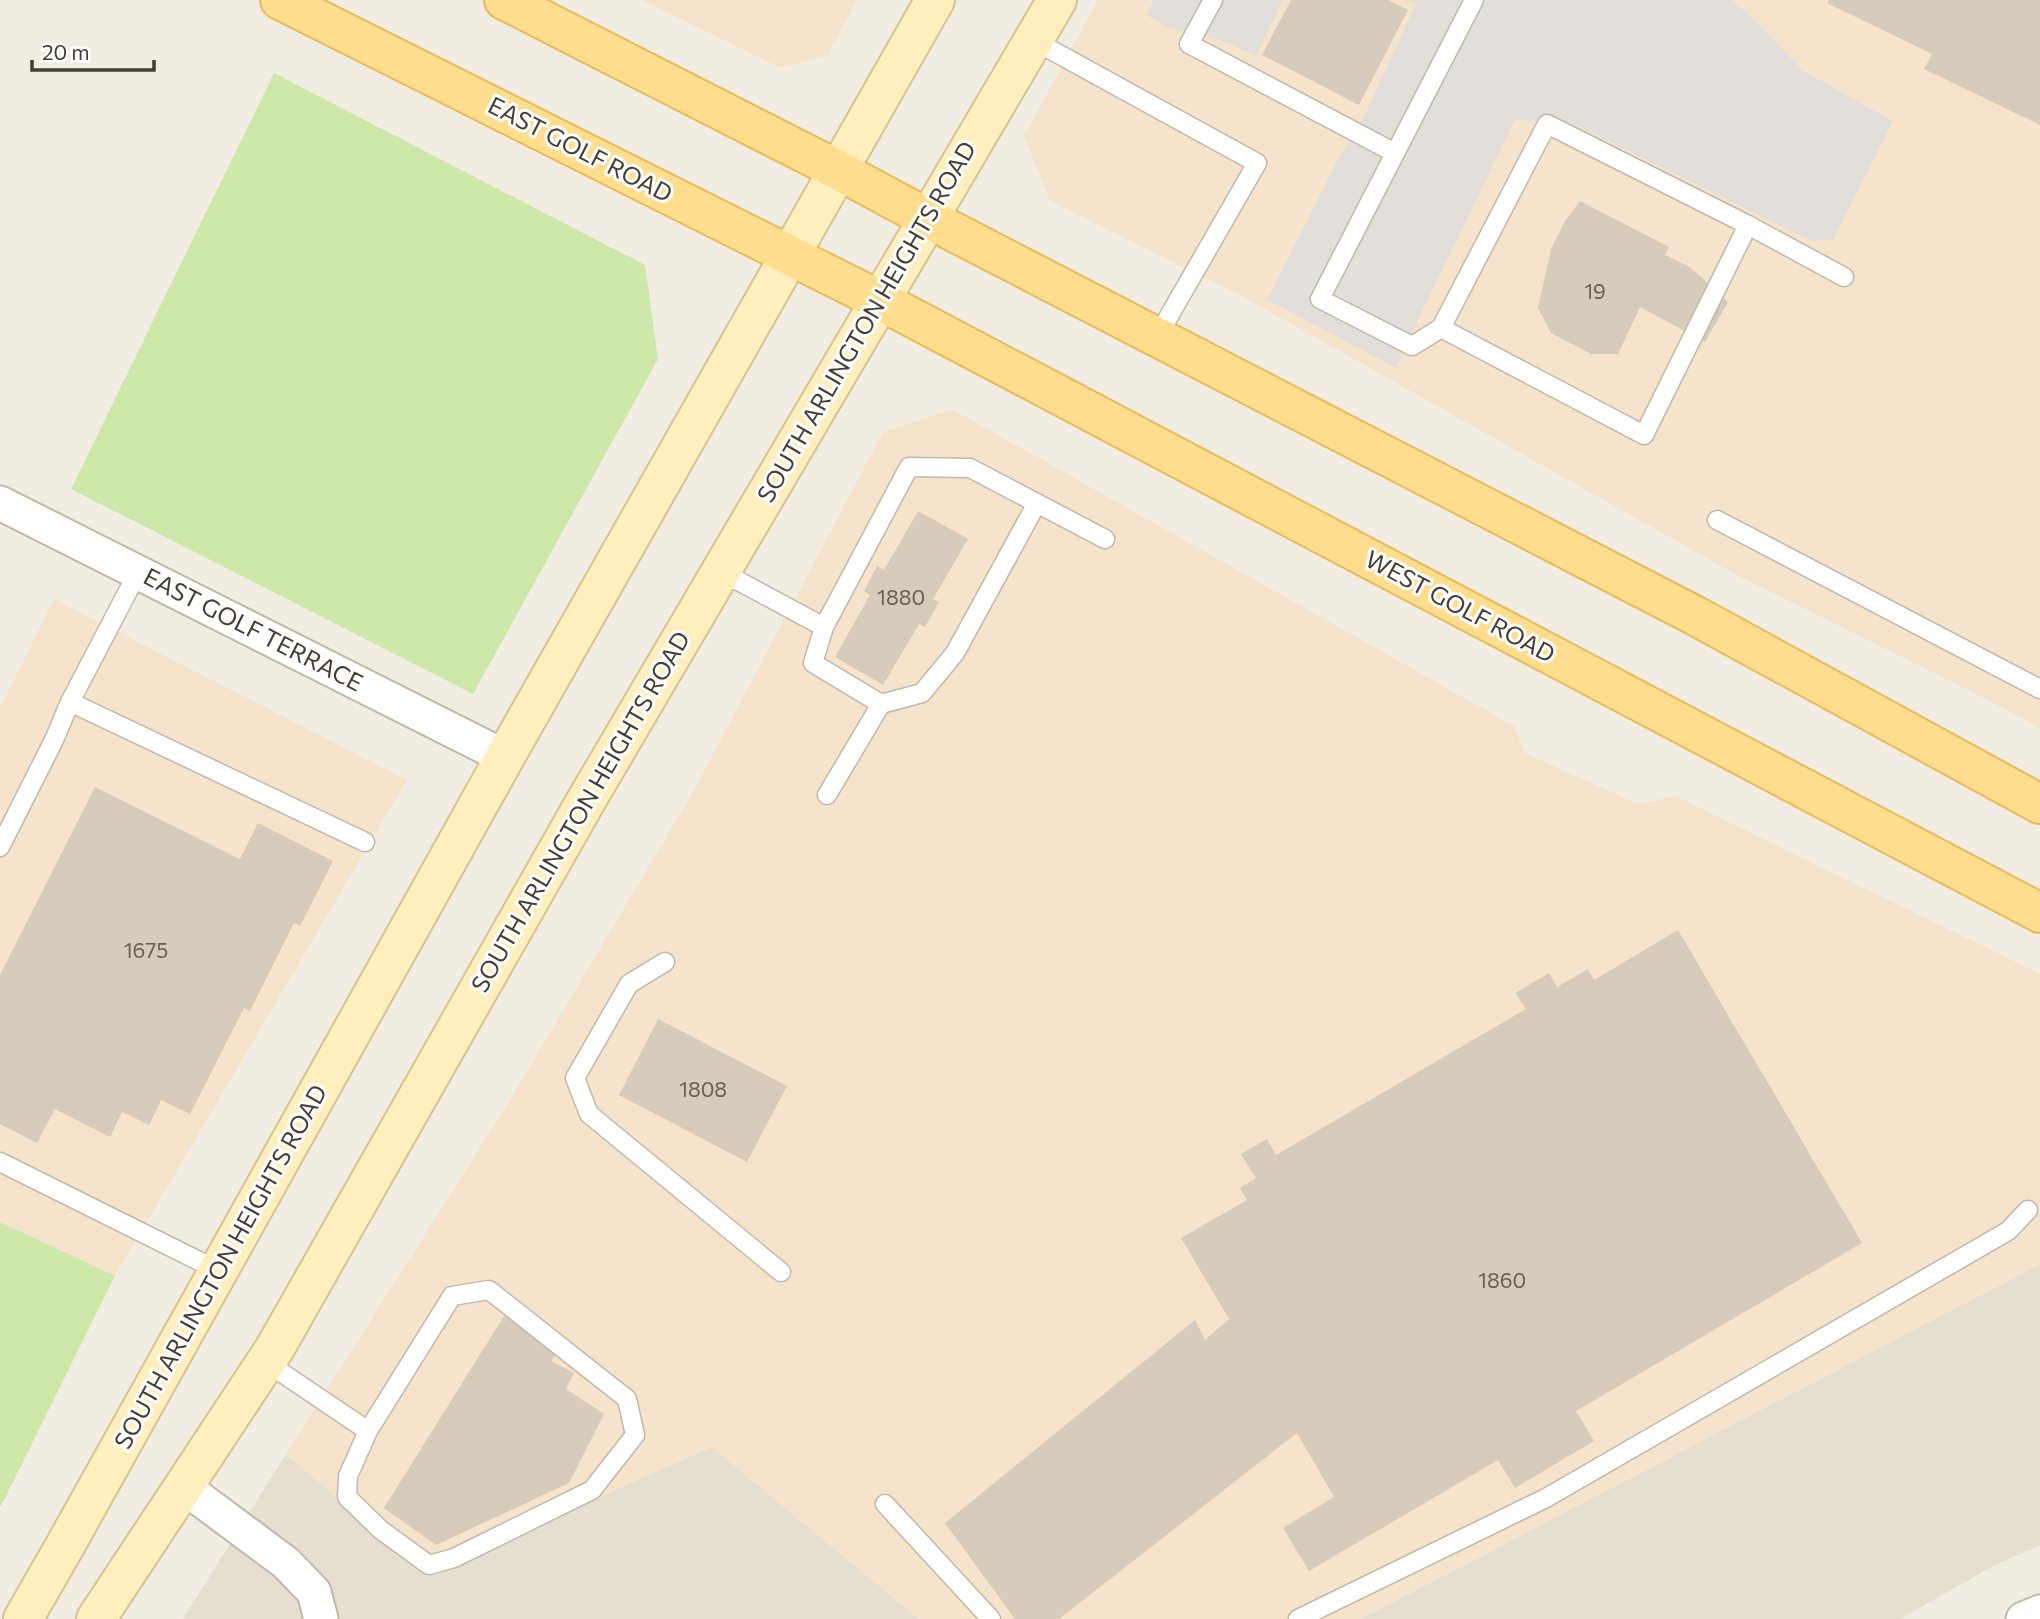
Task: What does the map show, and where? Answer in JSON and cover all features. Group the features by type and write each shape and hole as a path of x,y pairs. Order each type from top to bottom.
{"main road":[{"name":"EAST GOLF ROAD","path":"281,0 879,300"},
{"path":"504,0 838,170 927,219 1695,615 2040,804"},
{"name":"SOUTH ARLINGTON HEIGHTS ROAD","path":"23,1619 505,757 935,0"},
{"name":"SOUTH ARLINGTON HEIGHTS ROAD","path":"96,1619 266,1362 587,799 1057,0"},
{"name":"WEST GOLF ROAD","path":"879,300 2040,913"}],"street":[{"name":"EAST GOLF TERRACE","path":"0,503 505,757"},
{"path":"184,1487 286,1563 314,1592 321,1619"},
{"path":"2023,1619 2040,1612"}],"lane":[{"path":"1213,0 1189,44 1395,153"},
{"path":"1467,2 1395,153 1320,299 1412,346 1441,328 1547,124 1748,225 1844,277"},
{"path":"1034,40 1256,163 1157,337"},
{"path":"1441,328 1644,435 1748,225"},
{"path":"881,704 813,663 824,626 909,467 970,468 1105,539"},
{"path":"827,795 881,704 922,693 955,653 1037,503"},
{"path":"1717,520 2040,690"},
{"path":"720,571 824,626"},
{"path":"0,847 54,740 70,702 138,572"},
{"path":"70,702 365,842"},
{"path":"665,962 629,984 575,1078 589,1114 781,1272"},
{"path":"0,1162 219,1271"},
{"path":"1298,1619 1546,1498 2008,1231 2028,1210"},
{"path":"489,1290 627,1399 635,1435 592,1490 454,1558 429,1565 382,1530 347,1497 348,1476 368,1432 452,1296 489,1290"},
{"path":"266,1362 368,1432"},
{"path":"885,1504 991,1619"}],"shaded area":[{"path":"641,0 857,0 828,55 781,68"},
{"path":"1098,0 2040,0 2040,728 1742,578 1249,300 1050,201 1024,136"},
{"path":"1154,0 1283,0 1256,56 1224,41 1169,28 1146,15"},
{"path":"1409,0 1731,0 1755,20 1802,70 1893,121 1833,240 1811,241 1571,123 1515,120 1395,367 1267,300 1336,163 1365,114 1416,4"},
{"path":"952,409 1514,726 1525,753 1638,804 1676,796 2040,974 2040,1264 1361,1619 919,1619 712,1447 426,1574 286,1454 505,1108 693,792 883,432"},
{"path":"54,599 407,780 115,1276 0,1222 0,708"},
{"path":"2040,1264 2040,1545 1995,1565 1900,1619 1361,1619"},
{"path":"712,1447 919,1619 183,1619 286,1454 426,1574"}],"green space":[{"path":"274,73 645,265 658,359 473,694 71,489"},
{"path":"0,1222 115,1276 1,1506 0,1506"}],"building":[{"path":"1291,0 1388,0 1408,10 1359,105 1262,55"},
{"path":"1829,0 2040,0 2040,125 1924,69 1932,54 1827,3"},
{"path":"1580,201 1669,247 1665,255 1690,267 1728,302 1705,342 1640,307 1618,354 1591,354 1551,333 1538,308 1551,249 1565,221"},
{"path":"918,511 968,539 933,599 939,602 925,627 919,624 883,685 835,657 870,595 864,591 877,566 884,570"},
{"path":"95,787 240,859 258,823 333,861 300,926 294,923 250,1011 244,1008 190,1114 161,1100 149,1125 122,1112 110,1137 55,1109 37,1143 0,1124 0,975"},
{"path":"1678,930 1862,1243 1576,1411 1594,1441 1515,1488 1498,1460 1309,1571 1283,1528 1334,1497 1297,1433 1059,1619 1015,1619 945,1523 1195,1320 1205,1340 1229,1319 1181,1238 1247,1200 1240,1188 1256,1178 1241,1154 1267,1139 1276,1155 1526,1009 1515,993 1549,973 1557,987 1588,969 1594,980"},
{"path":"658,1019 787,1086 747,1162 619,1095"},
{"path":"504,1316 558,1352 551,1361 574,1373 566,1389 604,1414 569,1483 436,1545 384,1508"}]}
